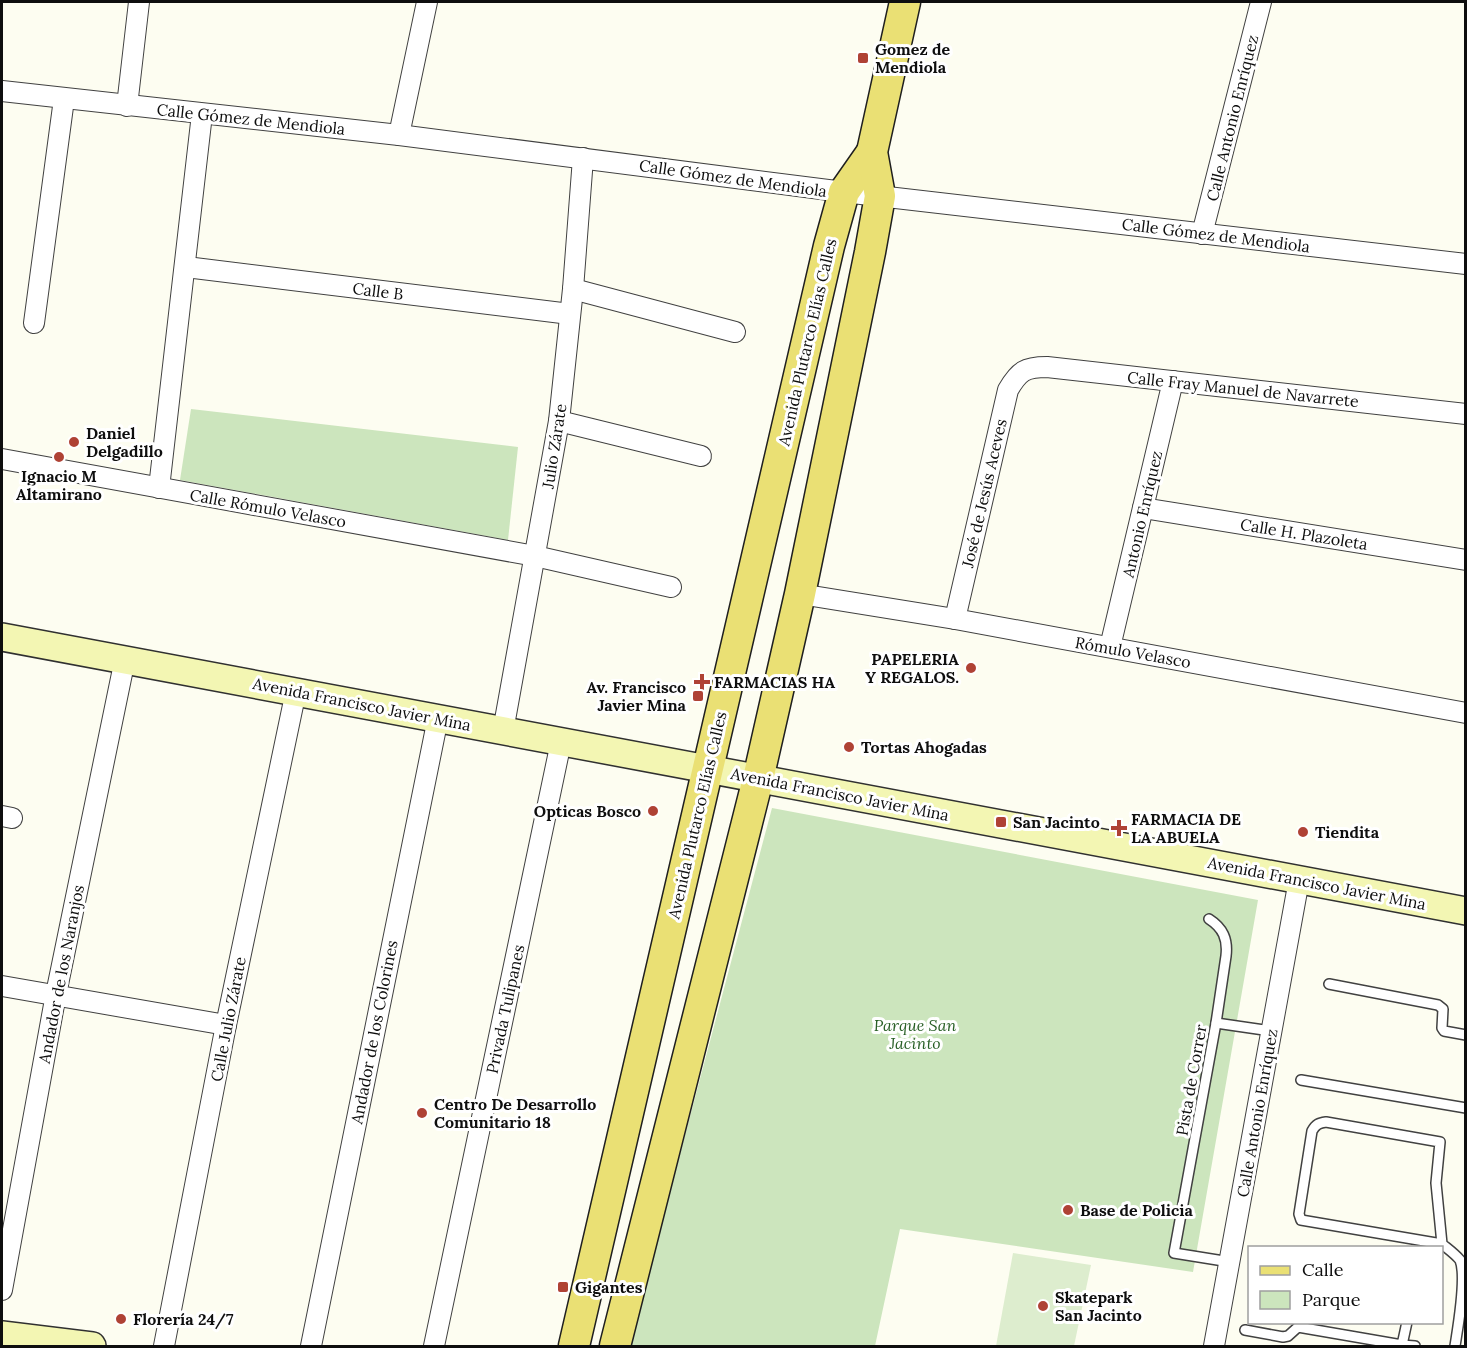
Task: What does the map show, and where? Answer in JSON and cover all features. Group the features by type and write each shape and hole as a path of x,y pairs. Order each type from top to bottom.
{"main road":[{"name":"Avenida Plutarco Elías Calles","path":"615,1347 758,778 800,594 868,264 879,196 872,152 904,2"},
{"name":"Avenida Plutarco Elías Calles","path":"574,1347 829,246 844,192 872,152"},
{"name":"Avenida Francisco Javier Mina","path":"2,637 1466,911"},
{"path":"2,1335 92,1347"}],"street":[{"path":"128,106 139,2"},
{"path":"399,135 427,2"},
{"name":"Calle Antonio Enríquez","path":"1202,234 1261,2"},
{"name":"Calle Gómez de Mendiola","path":"2,91 399,135 844,192 1466,264"},
{"path":"34,323 63,99"},
{"path":"159,488 202,114"},
{"name":"Julio Zárate","path":"503,731 559,421 573,289 583,158"},
{"name":"Calle B","path":"186,267 570,314"},
{"path":"573,289 735,332"},
{"name":"Calle Fray Manuel de Navarrete","path":"1022,371 1034,367 1047,367 1466,414"},
{"name":"José de Jesús Aceves","path":"955,619 1008,390 1022,371"},
{"name":"Antonio Enríquez","path":"1110,647 1173,381"},
{"path":"559,421 701,456"},
{"name":"Calle Rómulo Velasco","path":"2,459 535,556 672,587"},
{"name":"Calle H. Plazoleta","path":"1143,508 1466,560"},
{"name":"Rómulo Velasco","path":"800,594 955,619 1466,713"},
{"name":"Andador de los Naranjos","path":"2,1290 56,994 125,659"},
{"name":"Calle Julio Zárate","path":"164,1347 226,1025 296,692"},
{"name":"Andador de los Colorines","path":"311,1347 438,718"},
{"name":"Privada Tulipanes","path":"434,1347 561,742"},
{"name":"Calle Antonio Enríquez","path":"1214,1347 1299,880"},
{"path":"2,986 226,1025"}],"lane":[{"name":"Pista de Correr","path":"1209,919 1219,927 1227,945 1216,1023 1174,1253 1230,1262"},
{"path":"1329,984 1438,1005 1443,1009 1442,1028 1444,1031 1466,1035"},
{"path":"1216,1023 1271,1031"},
{"path":"1301,1080 1466,1108"},
{"path":"1442,1244 1436,1183 1440,1142 1326,1122 1319,1123 1312,1131 1299,1214 1301,1220 1442,1244 1459,1259 1464,1269 1455,1347"},
{"path":"1402,1345 1407,1324"},
{"path":"1245,1330 1283,1337 1288,1336 1298,1327 1415,1347"}],"green space":[{"path":"191,409 518,447 508,540 180,480"},
{"name":"Parque San Jacinto","path":"772,808 1258,900 1193,1272 900,1229 875,1346 629,1346"},
{"name":"Skatepark San Jacinto","path":"1013,1253 1091,1265 1074,1346 996,1346"}],"place":[{"name":"Gomez de Mendiola","path":"863,58"},
{"name":"Daniel Delgadillo","path":"74,442"},
{"name":"Ignacio M Altamirano","path":"59,457"},
{"name":"PAPELERIA Y REGALOS.","path":"971,668"},
{"name":"FARMACIAS HA","path":"702,682"},
{"name":"Av. Francisco Javier Mina","path":"698,696"},
{"name":"Tortas Ahogadas","path":"849,747"},
{"name":"Opticas Bosco","path":"653,811"},
{"name":"San Jacinto","path":"1001,822"},
{"name":"FARMACIA DE LA ABUELA","path":"1119,828"},
{"name":"Tiendita","path":"1303,832"},
{"name":"Centro De Desarrollo Comunitario 18","path":"422,1113"},
{"name":"Base de Policia","path":"1068,1210"},
{"name":"Gigantes","path":"563,1287"},
{"name":"Skatepark San Jacinto","path":"1043,1306"},
{"name":"Florería 24/7","path":"121,1319"}]}
